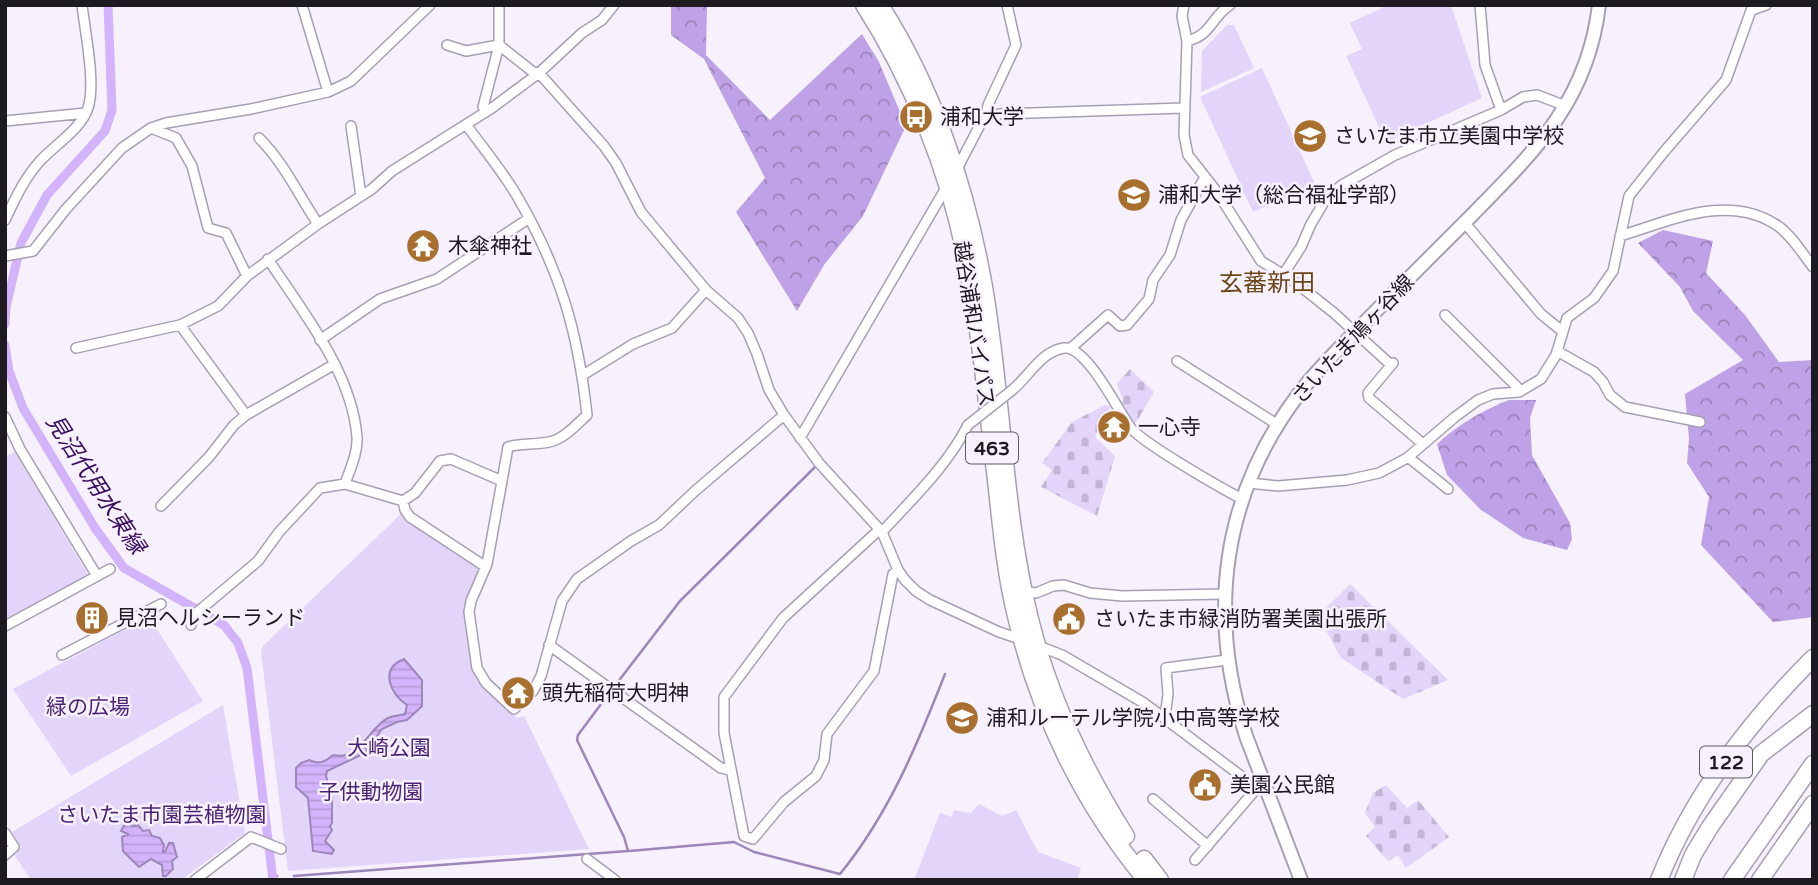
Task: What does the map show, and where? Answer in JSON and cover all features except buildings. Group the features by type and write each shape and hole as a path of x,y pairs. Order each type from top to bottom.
{"highway":[{"name":"越谷浦和バイパス","path":"864,5 904,77 924,123 955,210 965,256 988,415 1004,552 1043,705 1068,762 1109,830 1146,880"},
{"name":"越谷浦和バイパス","path":"880,5 922,85 956,171 984,287 1029,643 1088,772 1126,836 1160,880"},
{"name":"122","path":"1659,880 1679,836 1708,787 1765,710 1813,658"},
{"path":"1683,880 1693,855 1710,827 1761,754 1813,714"},
{"path":"1732,880 1813,764"},
{"path":"1760,880 1813,804"},
{"path":"1653,880 1679,836"}],"main road":[{"name":"さいたま鳩ヶ谷線","path":"1301,880 1260,787 1238,713 1227,660 1224,594 1228,554 1242,499 1278,425 1302,390 1541,142 1566,106 1585,65 1597,28 1599,5"}],"street":[{"path":"5,220 27,177 86,113 90,90 82,5"},
{"path":"302,5 328,92"},
{"path":"6,256 33,251 66,209 122,148 151,128 166,122 251,109 328,92 351,80 430,5"},
{"path":"486,113 483,107 499,45 499,5"},
{"path":"76,348 180,325 218,306 268,259 393,171 486,113 539,73 582,33 602,20 614,5"},
{"path":"800,438 986,117 988,105 1016,45 1007,5"},
{"path":"1184,5 1182,16 1187,41 1184,135 1188,155 1261,261 1335,313 1358,337 1392,363 1368,393 1369,398 1423,444"},
{"path":"1187,41 1204,35 1222,11 1230,5"},
{"path":"1480,5 1485,65 1501,110"},
{"path":"1249,483 1278,486 1347,480 1379,472 1408,457 1455,416 1478,400 1493,394 1521,391 1541,379 1557,351 1567,318 1594,298 1613,271 1629,196 1726,80 1752,8 1766,5"},
{"path":"447,45 466,51 499,45 533,72 539,73 604,146 616,163 641,212 706,290 738,318 748,333 769,390 784,415 819,463 881,531 898,570 916,592 999,632 1062,655 1165,717 1260,787 1195,860"},
{"path":"1283,275 1327,197 1395,155 1501,110 1523,97 1536,95 1566,106"},
{"path":"986,117 999,114 1184,108"},
{"path":"5,121 86,113"},
{"path":"351,126 361,196"},
{"path":"467,126 517,195 558,277 583,375 587,415 557,439 508,447 486,568 469,612 477,668 486,683 514,709 533,691 541,677 562,601 577,579 659,525 784,415"},
{"path":"151,128 176,138 192,166 208,228 226,233 247,276"},
{"path":"259,138 284,166 296,191 318,224"},
{"path":"1071,348 1108,315 1120,326 1127,326 1149,299 1153,280 1170,255 1181,220 1205,177"},
{"path":"1620,236 1701,212 1720,209 1744,210 1777,225 1813,268"},
{"path":"320,340 380,299 437,279 528,219"},
{"path":"1464,222 1541,314 1562,331"},
{"path":"268,259 335,364 347,394 357,438 345,484"},
{"path":"583,375 633,344 672,328 706,290"},
{"path":"1444,315 1521,391"},
{"path":"180,325 246,415"},
{"path":"898,570 893,574 874,671 827,734 824,760 816,776 784,802 754,839 744,836 724,733 723,697 783,618 881,531 945,462 968,425 1023,382 1046,356 1063,348 1071,348 1084,357 1135,433 1242,499"},
{"path":"1557,351 1594,372 1610,396 1625,407 1700,422"},
{"path":"1177,361 1278,425"},
{"path":"161,506 246,415 335,364"},
{"path":"5,417 20,449 97,576"},
{"path":"1408,457 1448,489"},
{"path":"403,501 415,493 444,459 451,459 502,481"},
{"path":"191,625 194,615 258,561 313,494 330,485 345,484 403,501"},
{"path":"403,501 410,517 486,568"},
{"path":"5,626 110,569"},
{"path":"1024,592 1037,593 1053,586 1064,585 1090,593 1122,596 1224,594"},
{"path":"62,655 161,604"},
{"path":"549,645 721,768 730,770"},
{"path":"1165,717 1168,694 1166,668 1227,660"},
{"path":"1153,799 1208,846"},
{"path":"5,832 14,847 5,855"},
{"path":"195,880 251,837 281,849"},
{"path":"587,859 615,880"}],"green space":[{"path":"707,5 706,55 770,120 862,34 879,62 906,126 863,216 824,265 797,311 736,212 765,178 704,59 671,35 671,6"},
{"path":"1388,5 1451,5 1482,98 1386,142 1346,56 1362,49 1350,23"},
{"path":"1227,25 1234,25 1254,68 1201,92 1202,51"},
{"path":"1262,68 1315,184 1253,212 1200,97"},
{"path":"1663,230 1713,241 1706,273 1745,315 1779,362 1813,360 1813,617 1773,622 1701,545 1709,497 1687,463 1689,439 1685,394 1743,360 1693,311 1680,287 1638,243"},
{"path":"1130,369 1154,392 1134,426 1119,406 1123,400 1117,384"},
{"path":"1509,400 1536,400 1530,418 1532,455 1570,523 1572,539 1567,550 1523,538 1480,509 1447,475 1437,444 1471,419"},
{"path":"1105,405 1111,406 1095,437 1115,456 1097,516 1041,487 1052,470 1042,463 1072,422"},
{"path":"15,452 89,576 5,619 5,457"},
{"name":"大崎公園","path":"403,512 478,565 480,571 468,601 484,685 517,718 524,716 589,849 288,871 261,652 263,646"},
{"path":"1350,584 1448,680 1403,699 1341,658 1324,627 1313,621"},
{"name":"緑の広場","path":"149,617 203,701 71,776 13,689"},
{"name":"さいたま市園芸植物園","path":"223,705 245,833 181,880 31,880 15,856 21,847 12,832"},
{"path":"1386,785 1407,808 1418,800 1449,837 1406,868 1398,855 1388,861 1366,836 1375,827 1365,813 1373,793"},
{"path":"979,804 1002,816 1016,810 1038,852 1081,868 1077,880 914,880 940,813 952,817 954,810 971,813"}],"shaded area":[{"path":"404,659 422,680 422,706 407,720 382,729 365,753 327,771 332,798 332,830 325,841 334,850 332,854 313,851 308,798 296,787 296,768 309,760 322,762 333,755 351,753 381,723 390,717 405,714 407,705 396,695 389,675 396,663"},
{"path":"126,822 133,826 138,825 143,831 149,830 152,836 160,838 164,845 163,852 169,843 173,843 177,857 172,861 173,869 166,876 163,876 162,865 151,859 139,867 123,851 122,837 128,834 121,831"}],"waterway":[{"name":"見沼代用水東縁","path":"5,324 6,307 21,243 47,195 105,131 112,110 108,5"},
{"name":"見沼代用水東縁","path":"5,345 9,371 23,408 95,528 124,568 224,625 238,643 247,668 273,880"},
{"path":"614,687 680,601 816,466"},
{"path":"629,851 734,842 754,852 840,874 887,803 912,753 945,674"},
{"path":"294,876 628,851 624,837 577,740 607,696"}],"place":[{"name":"浦和大学","path":"916,117"},
{"name":"さいたま市立美園中学校","path":"1310,136"},
{"name":"浦和大学（総合福祉学部）","path":"1134,195"},
{"name":"木傘神社","path":"423,246"},
{"name":"一心寺","path":"1114,427"},
{"name":"見沼ヘルシーランド","path":"92,618"},
{"name":"さいたま市緑消防署美園出張所","path":"1069,619"},
{"name":"頭先稲荷大明神","path":"518,693"},
{"name":"浦和ルーテル学院小中高等学校","path":"962,718"},
{"name":"美園公民館","path":"1205,785"}],"district":[{"name":"玄蕃新田","path":"1267,283"}],"park label":[{"name":"子供動物園","path":"371,792"}]}
